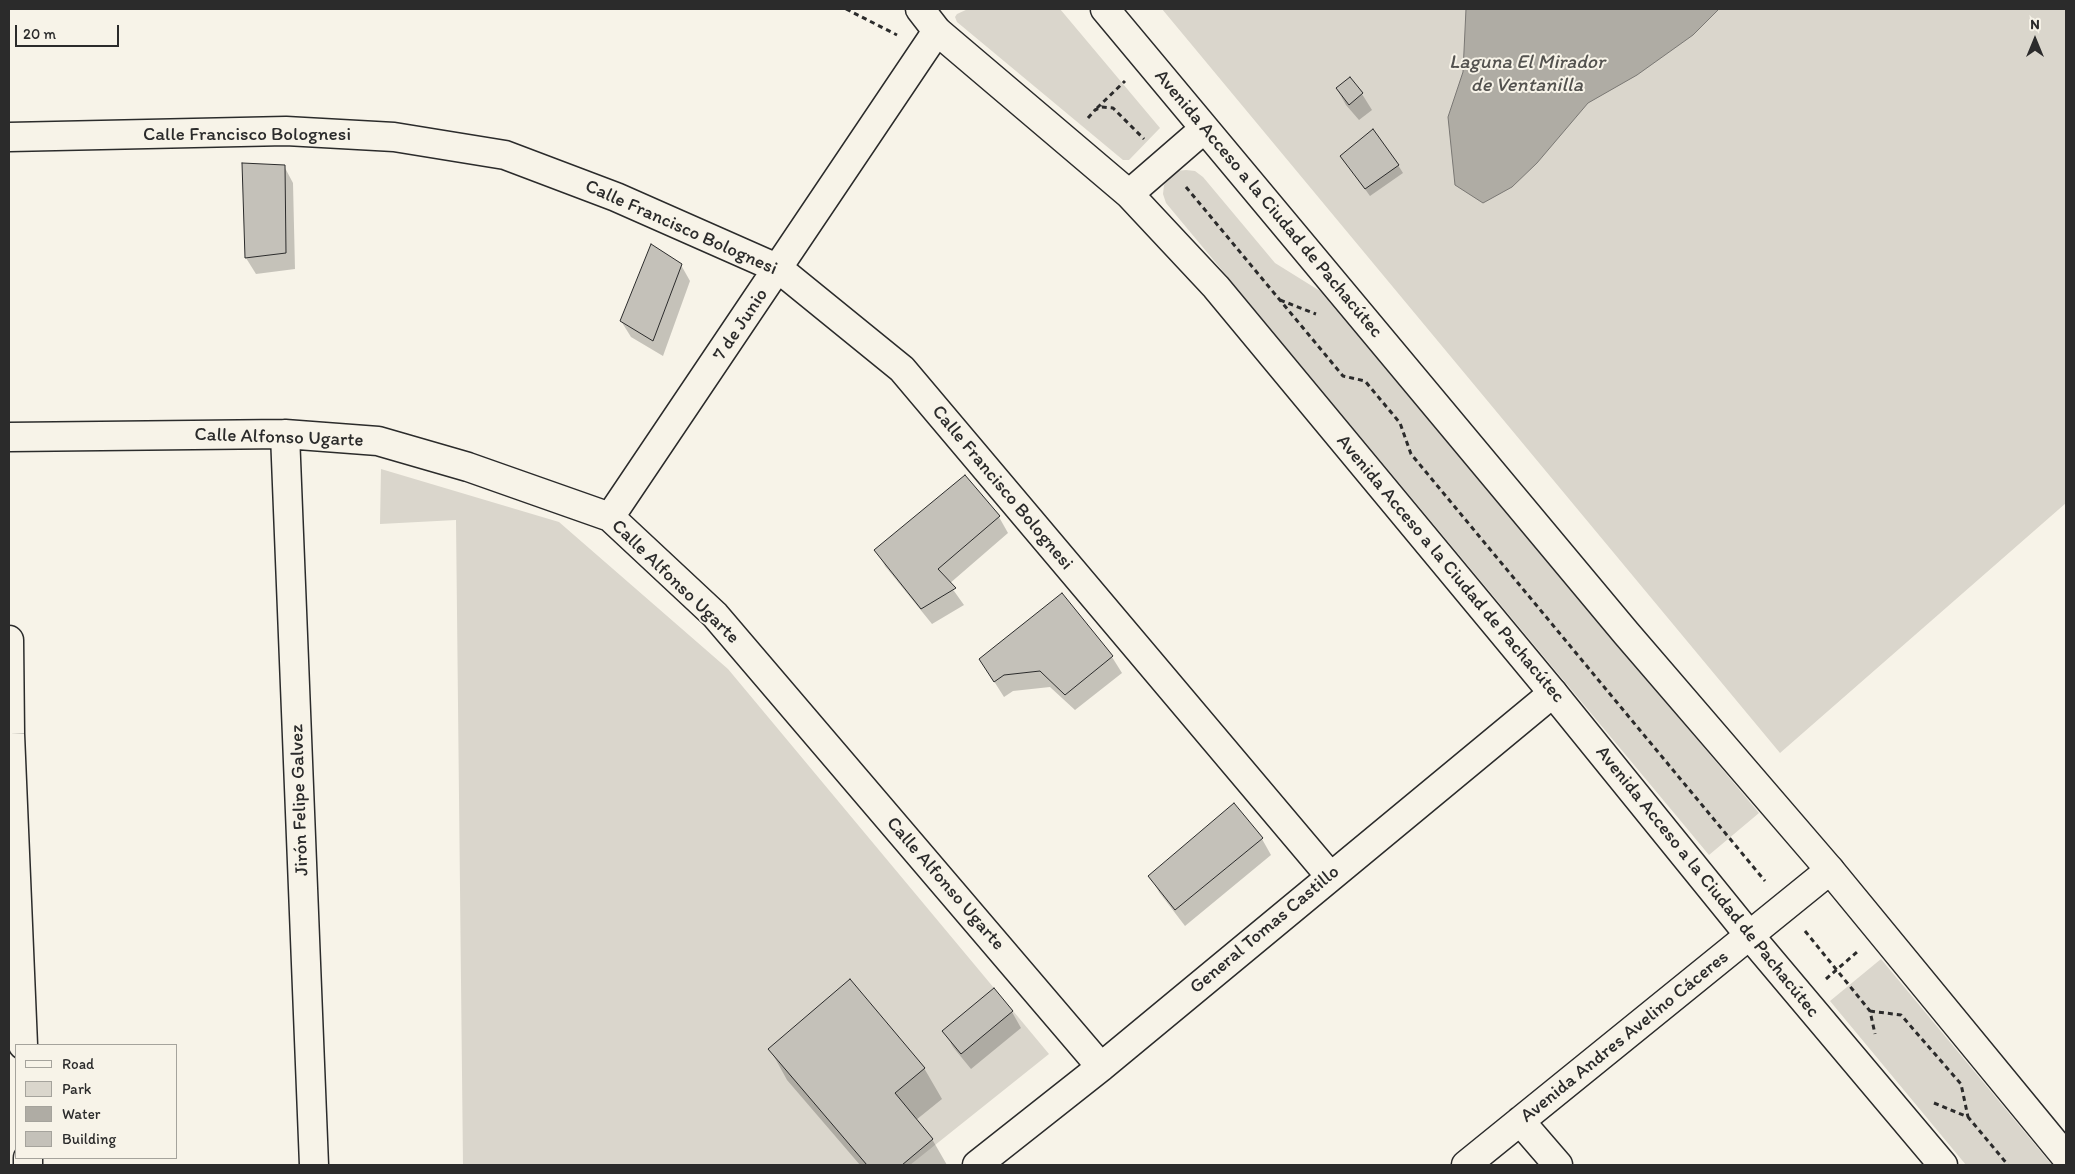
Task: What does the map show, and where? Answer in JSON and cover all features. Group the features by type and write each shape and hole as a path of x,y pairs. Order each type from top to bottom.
{"street":[{"name":"Avenida Acceso a la Ciudad de Pachacútec","path":"920,9 937,31 1129,194 1216,287 1553,693 1750,936 1943,1165"},
{"name":"Avenida Acceso a la Ciudad de Pachacútec","path":"1106,9 1204,129 1626,633 1830,870 2066,1157"},
{"name":"7 de Junio","path":"610,518 779,269 937,31"},
{"path":"1129,194 1204,129"},
{"name":"Calle Francisco Bolognesi","path":"9,137 286,131 394,137 504,155 616,197 779,269 902,369 1330,876"},
{"name":"Calle Alfonso Ugarte","path":"9,437 285,434 378,441 468,467 610,518 715,615 1101,1067"},
{"name":"Jirón Felipe Galvez","path":"285,434 314,1165"},
{"path":"9,640 10,734 23,1044"},
{"name":"General Tomas Castillo","path":"977,1165 1101,1067 1553,693"},
{"name":"Avenida Andres Avelino Cáceres","path":"1466,1165 1830,870"},
{"path":"1520,1121 1558,1165"}],"path":[{"path":"1083,124 1122,84 1149,62"},
{"path":"1095,110 1102,107 1114,108 1165,162 1344,376 1365,381 1400,423 1410,454 1735,844 1870,1010 1876,1038"},
{"path":"1802,998 1881,932"},
{"path":"1870,1010 1901,1015 1961,1084 1968,1117 2008,1165"},
{"path":"1931,1102 1968,1117"}],"green space":[{"path":"968,9 1060,9 1160,128 1129,160 1123,160 957,22 955,17 957,14"},
{"path":"1162,9 2066,9 2066,503 1780,753"},
{"path":"1177,171 1195,171 1203,177 1275,263 1320,291 1759,813 1709,855 1166,203 1163,194 1164,185 1169,177"},
{"path":"381,469 559,522 728,669 1049,1054 910,1165 463,1165 456,520 380,524"},
{"path":"1881,959 2052,1165 1966,1165 1830,1001"}],"water":[{"name":"Laguna El Mirador de Ventanilla","path":"1466,9 1719,9 1693,35 1637,75 1588,103 1537,163 1512,187 1483,203 1455,185 1448,117 1463,72"}],"building":[{"path":"1350,77 1363,93 1349,105 1336,88"},
{"path":"1373,129 1399,165 1365,189 1340,156"},
{"path":"242,163 285,165 286,253 245,258"},
{"path":"651,244 682,264 653,341 620,321"},
{"path":"965,475 1000,516 938,569 956,588 921,609 874,550"},
{"path":"1062,593 1113,656 1065,695 1040,671 1004,675 994,682 979,659"},
{"path":"1234,803 1263,838 1175,910 1148,876"},
{"path":"850,979 925,1068 895,1093 933,1139 902,1165 867,1165 768,1049"},
{"path":"994,988 1013,1011 961,1054 942,1031"}]}
